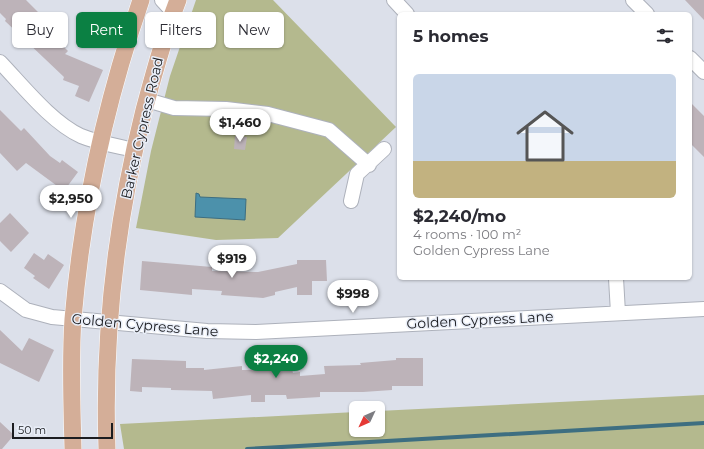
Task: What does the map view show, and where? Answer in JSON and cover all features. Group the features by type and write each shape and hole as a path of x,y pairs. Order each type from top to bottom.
{"main road":[{"path":"73,449 71,395 73,319 84,228 101,143 129,35 141,0"},
{"name":"Barker Cypress Road","path":"107,449 106,405 108,322 119,233 134,150 171,4"}],"street":[{"path":"394,0 405,12"},
{"path":"634,0 645,12"},
{"path":"692,60 704,72"},
{"path":"0,62 64,125 81,136 101,143 134,150"},
{"path":"147,100 174,108 226,109 268,114 329,130 369,165"},
{"path":"352,201 357,174 369,165 384,149"},
{"path":"616,280 618,314"},
{"name":"Golden Cypress Lane","path":"0,291 26,310 52,317 207,331 256,332 704,309"}],"green space":[{"path":"196,0 273,0 396,127 278,238 216,240 136,228 151,151 170,76 180,48 216,48 216,12 192,12"},
{"path":"704,395 704,449 124,449 120,424 349,412 349,437 385,437 385,411"}],"water":[{"path":"196,193 199,194 200,197 246,199 245,220 195,217"}],"building":[{"path":"0,0 26,0 38,12 12,12 12,28 5,21 6,19 0,13"},
{"path":"685,0 704,0 704,20"},
{"path":"33,48 65,48 68,51 65,54 103,70 89,102 75,96 79,86 63,80 64,77"},
{"path":"692,104 704,116 704,157 692,145"},
{"path":"0,110 21,131 24,128 50,156 60,163 62,160 78,172 64,191 26,163 17,171 0,153"},
{"path":"235,136 247,137 245,150 234,149"},
{"path":"10,213 29,233 11,252 0,241 0,223"},
{"path":"34,253 44,260 48,254 64,265 49,289 33,278 35,276 24,268"},
{"path":"297,260 326,260 327,281 312,281 312,295 297,295 297,287 275,292 275,295 263,298 221,295 222,291 192,289 192,295 140,290 142,261 212,267 212,271 258,272 297,264"},
{"path":"0,330 22,351 29,338 54,350 39,382 0,363"},
{"path":"396,358 423,358 423,386 392,386 392,390 363,392 320,392 320,397 287,399 286,395 265,395 265,402 251,402 251,395 213,399 212,391 171,390 171,388 142,387 142,392 130,391 132,359 186,361 186,368 204,368 204,370 242,366 242,370 292,369 293,373 300,372 300,376 325,374 324,366 361,365 360,363 396,360"},
{"path":"0,422 14,435 2,449 0,449"}],"waterway":[{"path":"247,449 704,423"}]}
